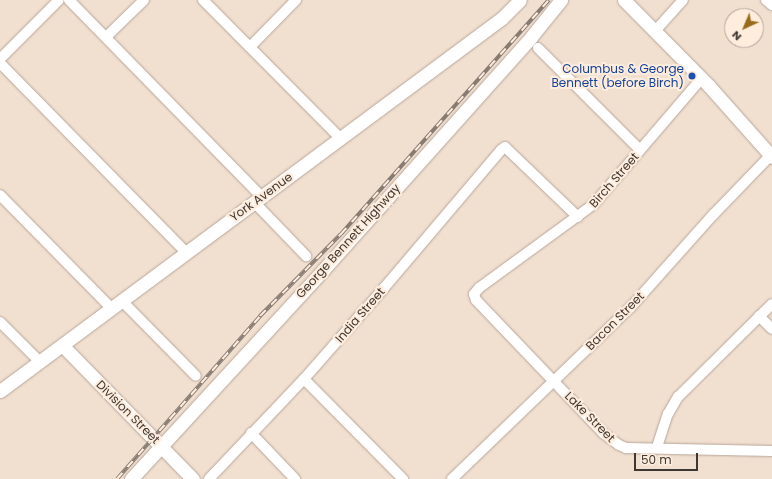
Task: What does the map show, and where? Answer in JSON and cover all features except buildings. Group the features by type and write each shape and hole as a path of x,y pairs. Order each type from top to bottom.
{"street":[{"path":"0,59 59,0"},
{"path":"69,0 106,37 258,200 306,256"},
{"path":"106,37 144,0"},
{"path":"203,0 341,139"},
{"path":"250,47 296,0"},
{"name":"York Avenue","path":"0,391 502,18 520,0"},
{"name":"George Bennett Highway","path":"131,479 162,447 322,270 531,37 561,0"},
{"path":"624,0 656,30 771,156"},
{"path":"656,30 683,0"},
{"path":"766,0 772,5"},
{"path":"538,48 640,150"},
{"path":"0,63 186,252"},
{"name":"Birch Street","path":"474,294 479,288 594,204 701,79"},
{"name":"India Street","path":"209,479 251,433 304,379 505,147 578,217"},
{"name":"Bacon Street","path":"452,479 630,308 713,215 771,156"},
{"path":"0,195 112,309"},
{"name":"Lake Street","path":"474,294 476,300 612,441 626,448 657,447 772,451"},
{"path":"122,300 196,376"},
{"path":"657,447 668,414 678,397 772,304"},
{"path":"759,316 772,329"},
{"path":"0,322 40,362"},
{"name":"Division Street","path":"62,346 193,479"},
{"path":"304,379 404,479"},
{"path":"251,433 295,479"}],"railway":[{"path":"117,479 260,316 341,234 549,0"}],"place":[{"name":"Columbus & George Bennett (before Birch)","path":"692,76"}]}
